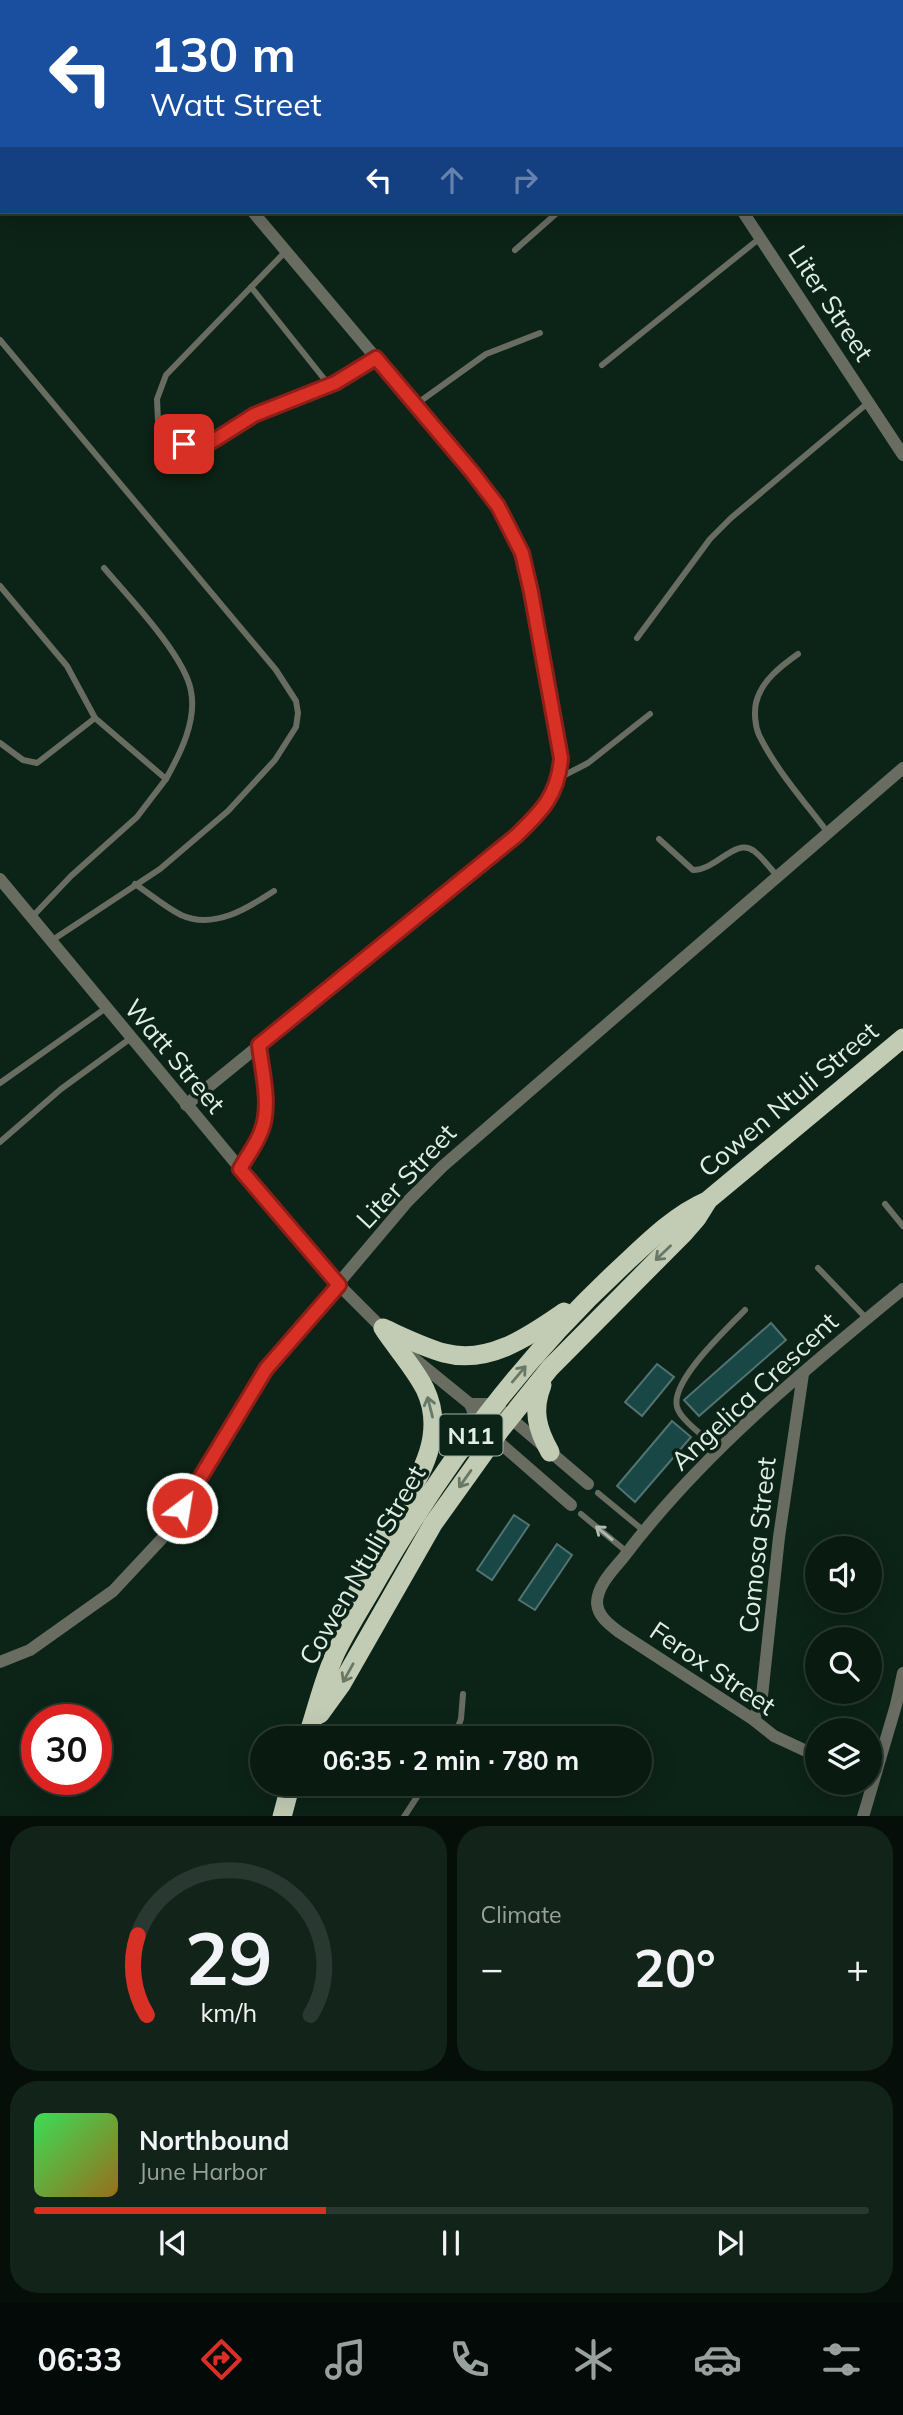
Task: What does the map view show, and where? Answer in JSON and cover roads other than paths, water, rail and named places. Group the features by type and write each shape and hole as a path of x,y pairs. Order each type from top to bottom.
{"highway":[{"name":"Cowen Ntuli Street","path":"311,1726 325,1678 338,1649 417,1512 478,1424 540,1349 645,1245 689,1209 707,1201 903,1038"},
{"name":"Cowen Ntuli Street","path":"313,1726 341,1685 433,1524 494,1439 550,1368 684,1233 697,1219 707,1201"},
{"path":"384,1330 446,1353 474,1356 497,1350 521,1339 598,1289"},
{"path":"338,1649 360,1584 384,1536 411,1493 432,1445 433,1421 425,1390 384,1330"},
{"path":"550,1368 536,1403 535,1416 538,1429 550,1451"},
{"path":"271,1816 285,1796"},
{"path":"282,1816 288,1796"}],"street":[{"path":"186,1105 516,836 551,797 559,778 561,758 522,553 498,506 255,214"},
{"name":"Liter Street","path":"744,214 903,455"},
{"name":"Liter Street","path":"0,1662 30,1650 113,1591 170,1530 266,1369 408,1201 443,1166 903,768"},
{"name":"Watt Street","path":"0,879 339,1285 426,1370 470,1404"},
{"name":"Angelica Crescent","path":"597,1603 605,1581 627,1552 719,1450 903,1289"},
{"name":"Comosa Street","path":"754,1720 762,1696 779,1537 803,1374"},
{"path":"576,1509 478,1424 470,1404 494,1404 593,1489"},
{"name":"Ferox Street","path":"597,1603 599,1612 611,1626 774,1736 805,1750"},
{"path":"882,1745 896,1706 903,1673"},
{"path":"863,1816 868,1795"}],"lane":[{"path":"515,250 556,214"},
{"path":"602,365 760,238"},
{"path":"286,251 166,375 156,399 158,421 163,429 184,444 205,446 254,415 329,385 376,358"},
{"path":"251,287 329,385"},
{"path":"415,405 486,354 540,333"},
{"path":"0,340 268,659 296,701 296,727 288,743 228,811 160,869 51,941"},
{"path":"637,638 688,567 724,525 869,402"},
{"path":"32,917 71,876 137,817 166,779 176,761 189,724 191,690 165,642 104,568"},
{"path":"0,586 67,666 95,718 166,779"},
{"path":"798,654 778,668 762,690 756,702 755,720 758,733 772,755 828,833"},
{"path":"559,778 588,763 650,714"},
{"path":"0,743 23,760 37,762 95,718"},
{"path":"659,839 694,870 711,866 736,848 746,847 757,854 778,877"},
{"path":"135,884 176,912 196,919 238,913 274,891"},
{"path":"0,1083 106,1008"},
{"path":"0,1142 61,1089 131,1038"},
{"path":"240,1169 256,1143 265,1119 259,1045"},
{"path":"885,1204 903,1226"},
{"path":"818,1268 867,1319"},
{"path":"719,1450 680,1412 677,1400 685,1377 745,1310"},
{"path":"593,1489 644,1531"},
{"path":"576,1509 627,1552"},
{"path":"458,1726 463,1695"},
{"path":"415,1816 405,1814 417,1796"}]}
